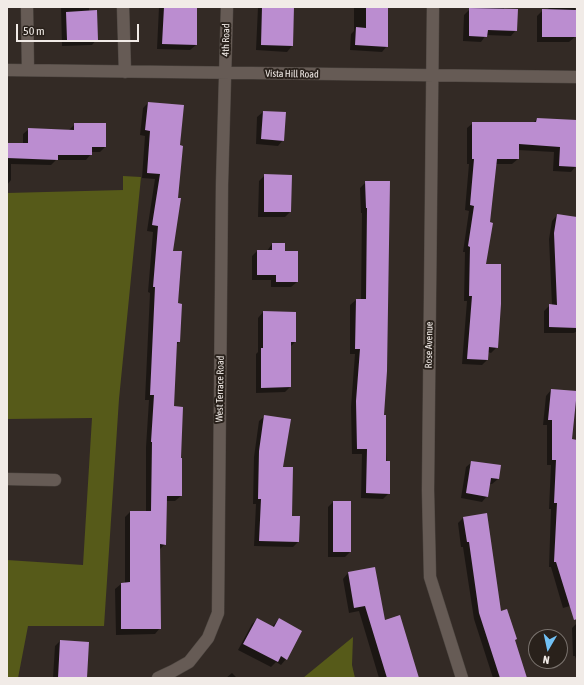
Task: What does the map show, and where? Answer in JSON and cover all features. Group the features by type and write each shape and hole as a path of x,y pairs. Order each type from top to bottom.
{"street":[{"path":"27,7 28,70"},
{"path":"124,7 124,72"},
{"name":"4th Road","path":"225,73 227,7"},
{"name":"Rose Avenue","path":"433,7 428,490 430,577 462,678"},
{"name":"Vista Hill Road","path":"7,70 577,77"},
{"name":"West Terrace Road","path":"158,678 174,672 189,662 208,638 218,613 222,184 225,73"},
{"path":"7,480 55,480"}],"green space":[{"path":"123,176 141,177 119,399 104,626 28,626 18,678 7,678 7,560 83,565 92,418 7,419 7,193 123,190"},
{"path":"353,637 352,665 355,678 303,678"}],"building":[{"path":"164,7 197,7 197,45 162,44"},
{"path":"262,7 294,7 293,46 261,45"},
{"path":"366,7 388,7 388,47 355,45 356,27 366,28"},
{"path":"469,8 518,9 517,31 488,30 487,37 469,36"},
{"path":"542,9 576,10 576,37 542,37"},
{"path":"97,10 98,40 67,40 66,12"},
{"path":"148,102 184,105 180,145 183,146 178,198 181,198 173,251 182,251 178,303 182,304 180,342 177,342 174,406 183,407 181,458 182,496 167,496 166,545 160,544 161,629 121,629 121,583 130,582 130,511 151,511 151,442 154,395 150,395 155,287 153,287 158,226 152,225 160,174 147,173 150,131 145,130"},
{"path":"263,111 286,112 284,141 261,139"},
{"path":"537,118 577,120 577,167 559,166 560,147 519,144 519,159 497,159 490,222 493,223 486,264 501,264 501,304 498,348 489,347 488,360 467,359 472,296 469,296 470,247 468,246 474,206 470,205 474,159 472,159 472,122 536,122"},
{"path":"74,123 106,123 106,147 92,147 92,155 58,155 58,160 7,158 7,143 28,143 28,128 74,130"},
{"path":"264,174 292,175 291,212 264,212"},
{"path":"365,181 390,181 387,371 384,415 386,415 386,461 390,461 390,494 366,493 367,449 357,449 356,401 360,349 355,349 356,299 366,299 367,208"},
{"path":"557,214 577,217 577,328 549,327 549,304 557,305 554,233"},
{"path":"272,243 285,243 285,251 298,251 298,282 276,282 276,275 257,275 257,250 272,250"},
{"path":"263,311 296,312 296,342 291,342 291,387 261,388"},
{"path":"551,389 577,391 572,439 577,440 577,619 574,620 556,562 554,562 557,503 554,503 556,460 552,460 552,420 548,420"},
{"path":"264,415 291,419 283,467 293,467 292,516 300,516 299,542 259,541 261,499 258,499 259,451"},
{"path":"471,461 501,465 499,479 491,478 488,497 466,493"},
{"path":"333,501 351,501 351,552 333,552"},
{"path":"487,513 501,611 507,609 517,639 515,640 527,678 500,678 479,613 469,542 467,542 463,517"},
{"path":"375,567 385,620 400,615 419,678 387,678 365,606 354,608 348,572"},
{"path":"257,618 274,627 279,618 302,631 287,660 281,656 278,662 243,644"},
{"path":"60,640 89,642 87,678 58,678"}]}
